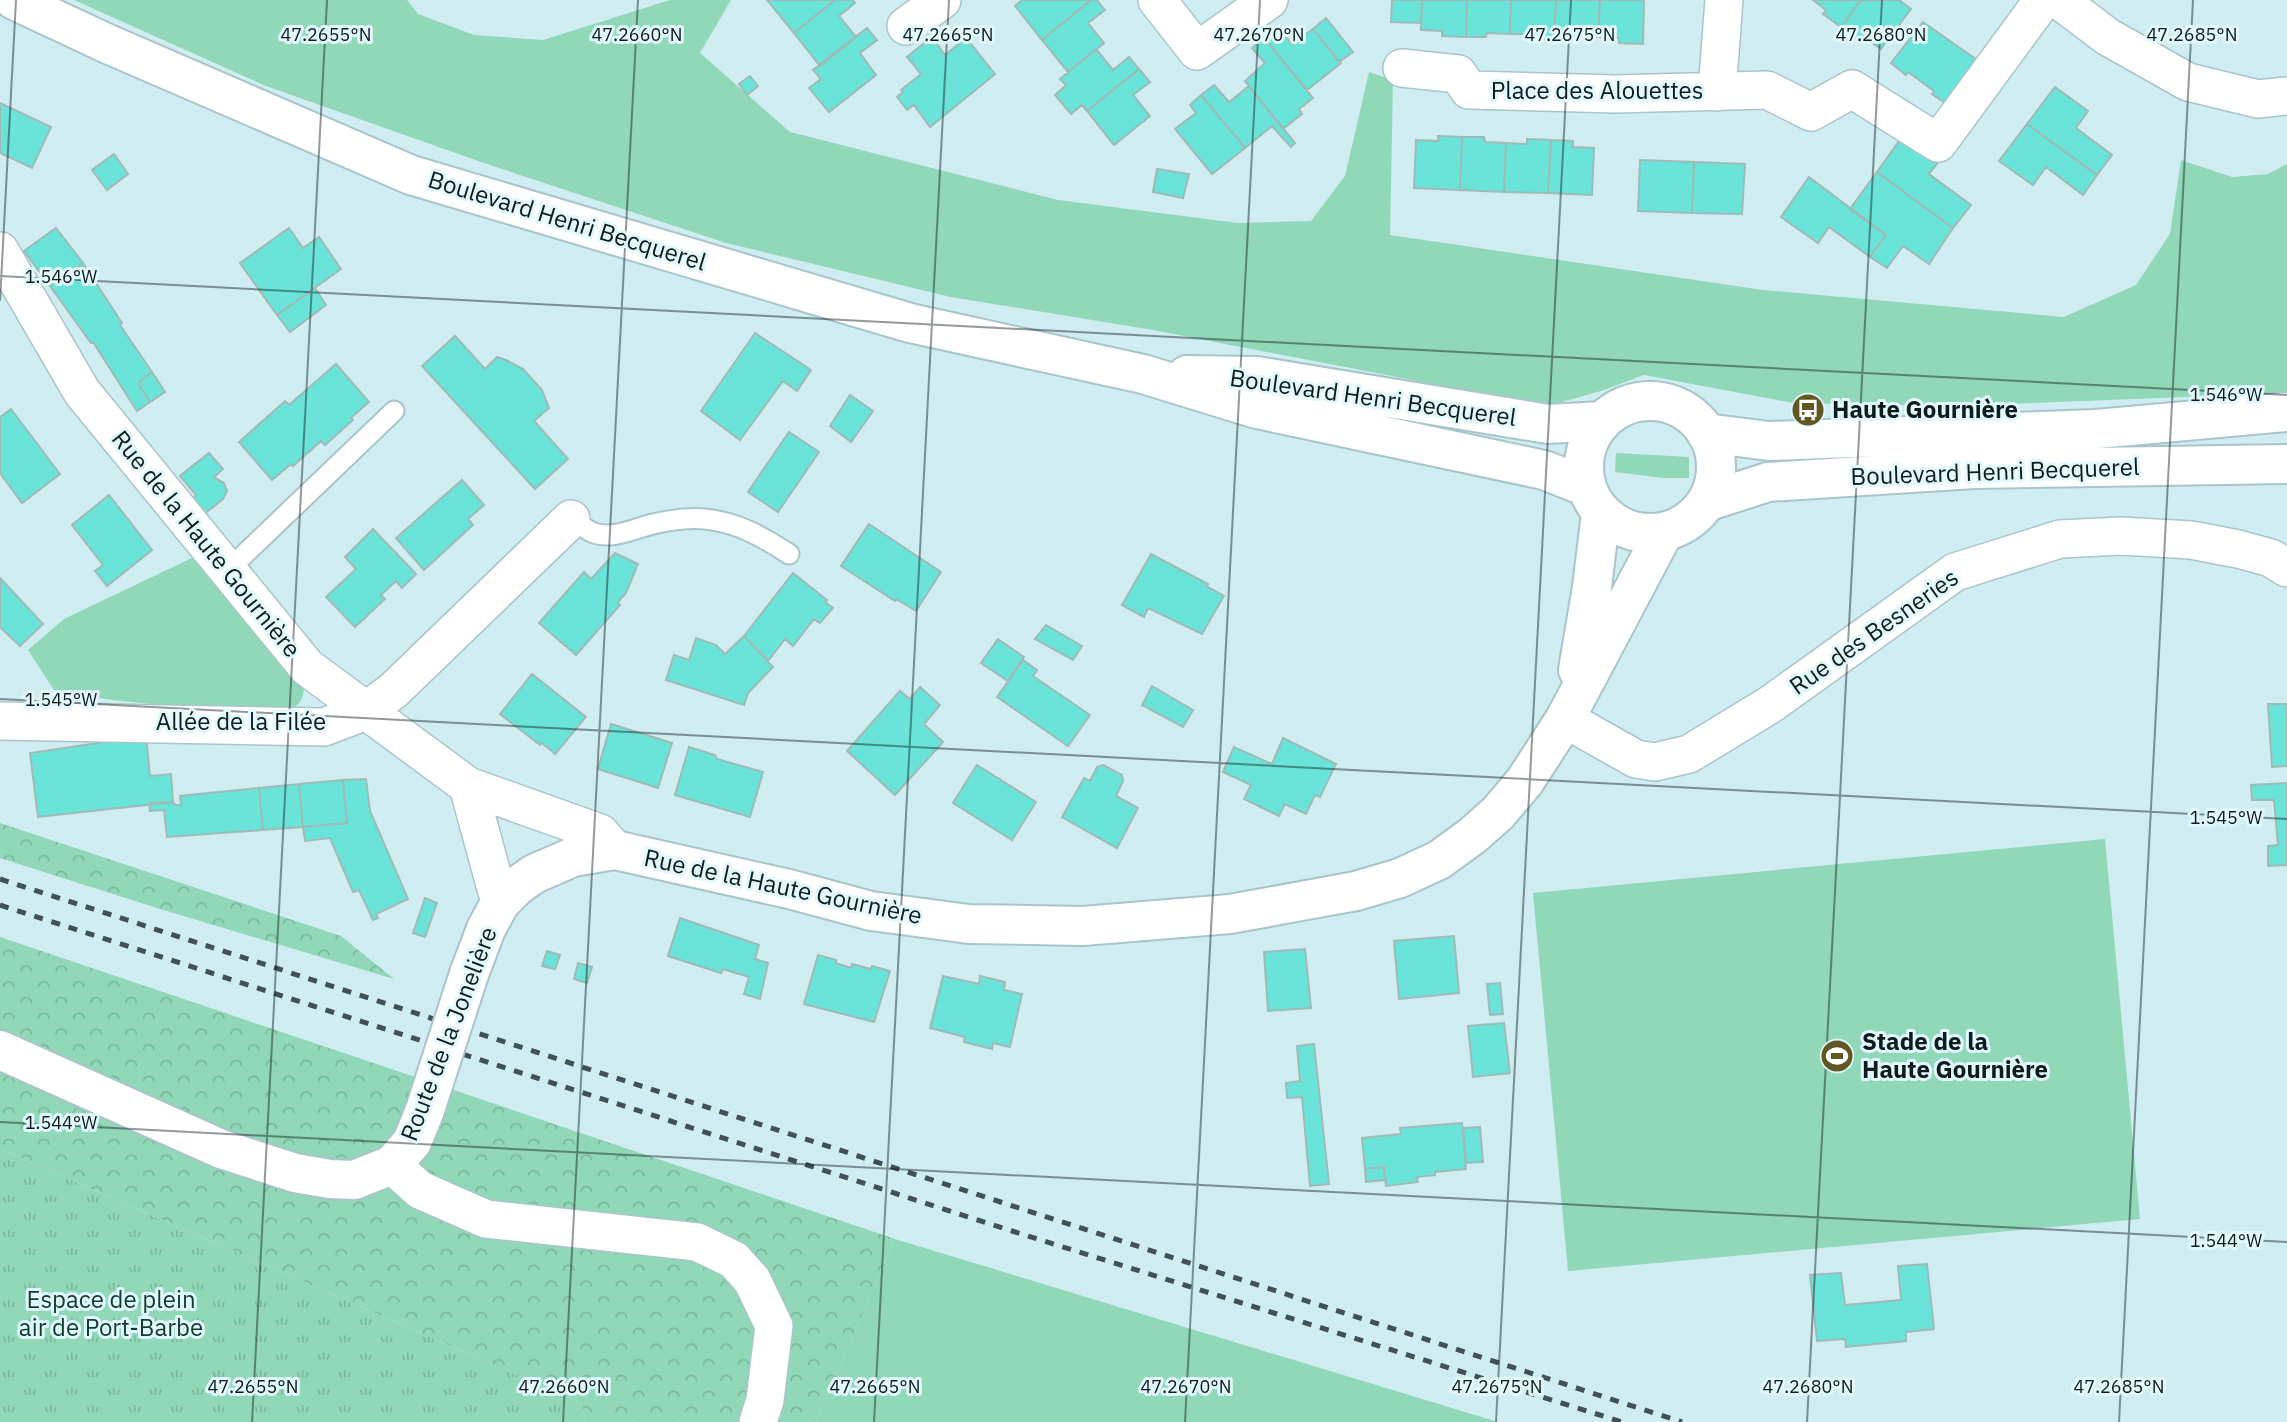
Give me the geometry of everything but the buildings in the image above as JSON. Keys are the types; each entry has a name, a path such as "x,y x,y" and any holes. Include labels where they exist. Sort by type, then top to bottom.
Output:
{"main road":[{"name":"Boulevard Henri Becquerel","path":"14,0 108,44 411,175 910,323 1143,374 1257,409 1544,470 1594,500"},
{"name":"Boulevard Henri Becquerel","path":"1143,374 1257,376 1548,424 1602,421"},
{"path":"1657,401 1676,407 1693,417 1706,433 1714,449 1716,467 1713,485 1706,502 1695,516 1681,526 1664,532 1641,533 1620,526 1594,500 1584,469 1586,451 1592,435 1602,421 1619,409 1637,402 1657,401"},
{"name":"Boulevard Henri Becquerel","path":"1706,433 1769,441 2096,429 2287,412"},
{"name":"Boulevard Henri Becquerel","path":"1706,502 1768,482 1974,469 2287,464"},
{"name":"Rue de la Haute Gournière","path":"1570,709 1592,587 1594,500"},
{"name":"Rue de la Haute Gournière","path":"615,850 789,889 871,911 957,923 1083,926 1230,914 1356,891 1400,878 1439,860 1472,836 1498,813 1525,781 1570,709 1664,532"},
{"name":"Route de la Jonelière","path":"0,1049 252,1161 295,1174 354,1180 392,1165 412,1142 469,974 486,929 500,904 517,886 554,864 573,857 615,850"}],"street":[{"path":"906,26 942,0"},
{"path":"1157,0 1197,51 1269,0"},
{"name":"Place des Alouettes","path":"1717,92 1724,0"},
{"name":"Place des Alouettes","path":"1402,68 1458,74 1469,90 1615,94 1767,90 1811,112 1852,89 1938,142 2043,0"},
{"path":"2059,0 2108,37 2188,82 2272,97"},
{"name":"Rue de la Haute Gournière","path":"0,251 82,392 307,667 468,786 600,833 615,850"},
{"name":"Allée de la Filée","path":"0,721 324,727 366,711 394,690 571,519"},
{"name":"Rue des Besneries","path":"1570,709 1636,759 1655,762 1689,754 1771,704 1955,572 2060,539 2121,536 2191,540 2282,556"},
{"path":"468,786 500,904"},
{"path":"392,1165 420,1190 486,1219 697,1242 734,1260 752,1280 774,1326 765,1400 758,1422"}],"lane":[{"path":"228,570 394,411"},
{"path":"571,519 595,533 622,535 672,521 705,519 738,526 761,536 789,554"}],"green space":[{"path":"74,0 407,0 418,14 474,35 543,40 670,0 731,0 700,53 790,132 1058,200 1238,223 1311,221 1345,176 1369,72 1393,80 1390,235 1763,290 2064,317 2136,285 2170,234 2181,160 2232,177 2268,174 2287,164 2287,393 1955,406 1794,403 1644,375 1601,391 1547,406 1153,330 951,297 726,243 484,163 266,86"},
{"path":"1616,453 1689,457 1689,478 1615,472"},
{"path":"194,557 304,681 303,695 297,705 288,711 171,705 112,700 54,690 28,650 64,619"},
{"path":"0,823 341,936 394,979 0,858"},
{"name":"Stade de la Haute Gournière","path":"2105,839 2140,1219 1568,1271 1533,893"},
{"path":"0,937 895,1239 816,1422 586,1422 581,1403 0,1149"},
{"name":"Espace de plein air de Port-Barbe","path":"0,1149 581,1403 586,1422 0,1422"},
{"path":"895,1239 1498,1422 816,1422"}],"railway":[{"path":"0,879 1682,1422"},
{"path":"0,905 1012,1231 1622,1422"}],"place":[{"name":"Haute Gournière","path":"1808,410"},
{"name":"Stade de la Haute Gournière","path":"1837,1056"}]}
